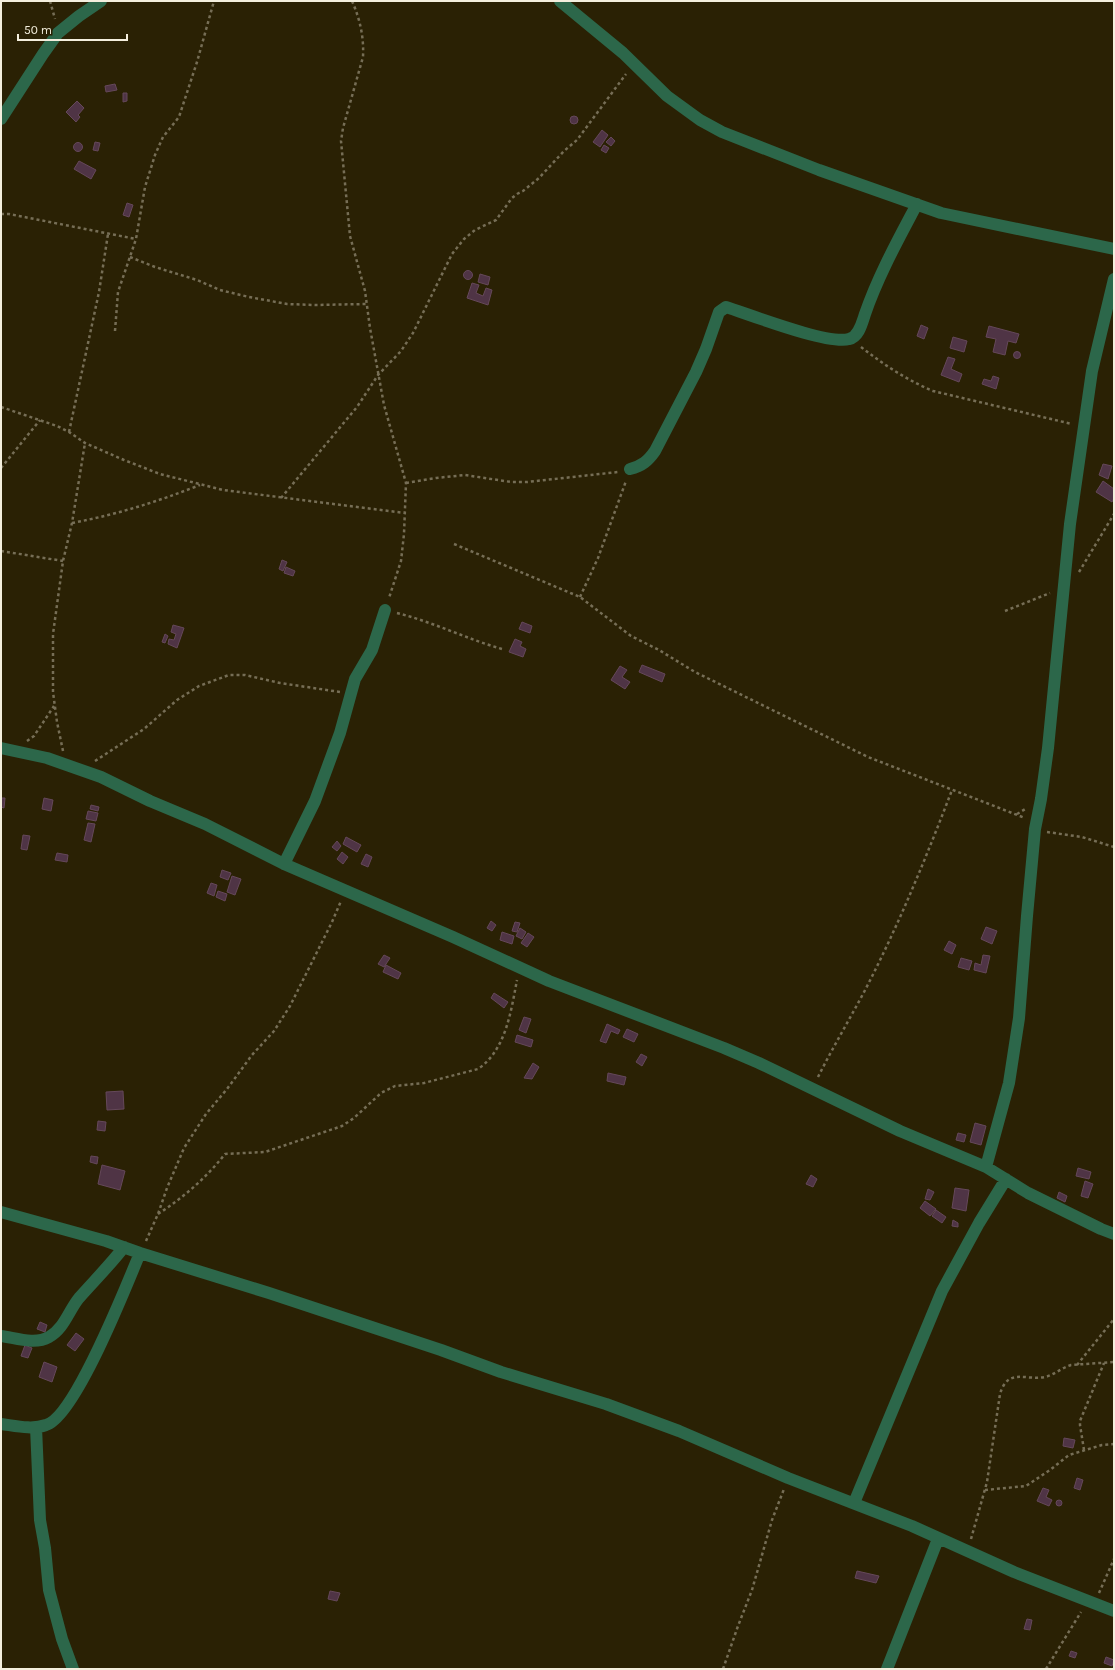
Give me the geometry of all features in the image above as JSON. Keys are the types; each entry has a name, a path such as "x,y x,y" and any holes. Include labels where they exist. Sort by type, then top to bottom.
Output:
{"street":[{"path":"1,119 58,33 101,1"},
{"path":"560,1 634,64 668,96 700,120 722,132 819,170 941,213 1114,249"},
{"path":"630,469 641,466 648,460 654,451 696,372 719,312 723,308 750,314 817,336 843,340 851,339 856,335 881,275 917,204"},
{"path":"986,1166 1010,1083 1017,1032 1036,826 1042,799 1048,748 1070,524 1092,371 1114,279"},
{"path":"284,864 315,801 340,733 355,678 372,650 385,610"},
{"path":"5,749 34,754 83,770 150,801 205,824 284,864 519,966 549,981 724,1048 759,1063 900,1131 986,1166 1028,1193 1114,1234"},
{"path":"854,1503 942,1291 979,1223 1006,1179"},
{"path":"1,1212 106,1240 140,1253 269,1293 501,1372 606,1404 679,1431 788,1478 912,1526 1014,1572 1090,1603 1114,1611"},
{"path":"1,1336 28,1340 39,1340 49,1337 60,1327 79,1299 124,1247"},
{"path":"1,1424 26,1428 47,1425 58,1418 77,1390 94,1359 140,1253"},
{"path":"36,1426 40,1520 45,1548 49,1590 62,1639 73,1669"},
{"path":"887,1669 938,1539"}],"path":[{"path":"115,331 118,292 136,239 145,187 163,137 179,117 199,55 214,1"},
{"path":"352,1 361,28 363,58 343,128 341,141 350,236 365,291 384,405 406,484 401,561 385,610 417,618 475,641 502,649"},
{"path":"281,498 357,407 378,375 401,351 413,333 452,254 464,239 475,230 496,220 512,198 539,178 564,151 577,140 634,64"},
{"path":"1,214 9,214 136,239"},
{"path":"69,432 99,292 108,234"},
{"path":"130,257 155,267 197,280 220,290 249,297 287,304 366,304"},
{"path":"851,339 882,363 915,383 933,391 1084,427"},
{"path":"1,407 40,420 69,432 85,443 160,474 224,490 405,513"},
{"path":"1,468 40,420"},
{"path":"66,764 54,705 53,634 63,561 72,523 85,443"},
{"path":"406,484 436,478 465,475 511,482 527,482 598,475 630,469"},
{"path":"580,598 598,558 630,469"},
{"path":"72,523 110,516 148,505 201,484"},
{"path":"1005,611 1064,588 1084,565 1114,514"},
{"path":"454,544 580,598 631,636 659,650 695,672 868,756 1036,826 1082,837 1114,847"},
{"path":"1,551 63,561"},
{"path":"83,770 144,729 177,700 199,686 228,675 245,676 280,683 350,693"},
{"path":"5,749 34,736 54,705"},
{"path":"811,1089 863,993 934,839 952,790"},
{"path":"140,1253 158,1214 184,1148 206,1114 252,1055 274,1031 286,1012 332,922 346,890"},
{"path":"158,1214 179,1200 200,1182 225,1154 265,1152 342,1126 354,1118 381,1093 395,1086 424,1083 478,1070 486,1064 496,1050 507,1026 519,966"},
{"path":"1077,1365 1114,1319"},
{"path":"967,1552 985,1490 993,1451 1002,1386 1015,1376 1044,1377 1064,1367 1114,1362"},
{"path":"1084,1450 1080,1421 1095,1388 1104,1363"},
{"path":"985,1490 1026,1486 1069,1455 1102,1445 1114,1444"},
{"path":"723,1669 752,1590 772,1520 788,1478"},
{"path":"1046,1669 1090,1603 1114,1559"}],"building":[{"path":"115,84 117,90 106,92 105,86"},
{"path":"123,93 127,93 127,101 123,102"},
{"path":"77,101 84,108 78,115 80,117 76,122 66,112"},
{"path":"574,116 577,117 577,123 574,124 571,123 570,120 571,117"},
{"path":"602,130 608,135 600,147 593,142"},
{"path":"611,137 615,141 611,146 606,142"},
{"path":"95,142 100,143 98,151 93,150"},
{"path":"76,143 80,143 82,147 80,151 76,151 74,149 74,145"},
{"path":"604,145 609,148 606,153 601,150"},
{"path":"79,161 96,170 91,179 74,169"},
{"path":"127,203 133,205 129,217 123,215"},
{"path":"468,270 473,275 468,280 463,275"},
{"path":"480,274 490,277 488,285 478,282"},
{"path":"472,283 479,285 476,293 483,296 486,288 492,290 488,305 467,298"},
{"path":"921,325 928,328 924,339 917,336"},
{"path":"989,326 1019,334 1016,343 1008,341 1005,355 993,352 996,339 986,337"},
{"path":"953,337 967,341 964,352 950,348"},
{"path":"1017,351 1020,352 1020,358 1017,359 1014,358 1013,355 1014,352"},
{"path":"948,357 955,359 951,369 962,374 959,382 941,375"},
{"path":"993,376 999,378 996,389 982,384 984,379 991,381"},
{"path":"1103,464 1112,466 1108,479 1099,475"},
{"path":"1103,481 1114,489 1114,498 1112,502 1096,492"},
{"path":"282,560 287,562 283,571 279,569"},
{"path":"286,567 295,571 293,576 284,573"},
{"path":"522,622 532,626 530,633 519,629"},
{"path":"173,625 184,628 177,648 168,644 169,639 174,640 176,634 171,632"},
{"path":"165,634 168,636 165,643 162,642"},
{"path":"515,639 522,642 520,646 526,649 523,657 509,652"},
{"path":"642,665 665,674 662,682 639,672"},
{"path":"620,666 627,670 622,677 630,682 625,689 611,680"},
{"path":"1,798 5,798 4,808 1,807"},
{"path":"44,798 53,800 51,811 42,809"},
{"path":"91,805 99,807 98,811 90,809"},
{"path":"88,811 98,813 96,821 86,819"},
{"path":"88,823 95,824 91,842 84,840"},
{"path":"23,835 30,836 27,850 21,849"},
{"path":"346,837 361,845 357,852 343,844"},
{"path":"337,841 341,846 337,851 332,847"},
{"path":"342,852 348,857 343,864 337,859"},
{"path":"57,853 68,855 67,862 55,860"},
{"path":"366,854 372,857 368,867 361,864"},
{"path":"222,870 231,873 228,880 220,877"},
{"path":"232,876 241,879 235,895 227,892"},
{"path":"211,883 217,885 214,896 207,893"},
{"path":"218,891 227,894 225,901 216,897"},
{"path":"491,921 496,925 492,931 487,928"},
{"path":"515,922 520,923 517,932 512,931"},
{"path":"986,927 997,931 992,944 981,939"},
{"path":"520,928 526,932 522,939 516,936"},
{"path":"502,932 514,936 512,944 500,940"},
{"path":"528,933 534,937 527,947 521,943"},
{"path":"949,941 956,945 952,954 944,950"},
{"path":"384,955 390,958 384,967 378,964"},
{"path":"983,955 990,956 986,973 974,970 975,963 981,965"},
{"path":"961,958 972,961 969,970 958,967"},
{"path":"386,965 401,973 398,979 383,972"},
{"path":"494,993 508,1002 504,1008 491,998"},
{"path":"524,1017 531,1019 526,1033 519,1030"},
{"path":"607,1024 620,1030 618,1034 611,1031 606,1043 600,1041"},
{"path":"627,1029 638,1034 634,1042 623,1037"},
{"path":"517,1035 533,1040 531,1047 515,1042"},
{"path":"641,1054 647,1057 642,1066 636,1062"},
{"path":"533,1063 539,1067 532,1079 524,1078"},
{"path":"608,1073 626,1077 624,1085 607,1081"},
{"path":"123,1091 124,1109 107,1110 106,1092"},
{"path":"98,1121 106,1122 105,1131 97,1130"},
{"path":"975,1123 986,1126 981,1145 970,1142"},
{"path":"958,1133 966,1135 964,1142 956,1140"},
{"path":"91,1156 98,1157 97,1164 90,1162"},
{"path":"102,1165 125,1171 120,1190 98,1184"},
{"path":"1078,1168 1091,1172 1089,1179 1076,1176"},
{"path":"811,1175 817,1179 813,1187 806,1184"},
{"path":"1085,1181 1093,1184 1088,1198 1081,1196"},
{"path":"955,1188 969,1190 966,1211 952,1208"},
{"path":"928,1189 934,1192 930,1200 925,1199"},
{"path":"1059,1192 1067,1196 1065,1202 1057,1198"},
{"path":"925,1201 936,1209 930,1216 920,1208"},
{"path":"936,1210 946,1217 942,1223 932,1216"},
{"path":"953,1220 958,1223 958,1227 952,1226"},
{"path":"40,1322 47,1325 45,1332 37,1329"},
{"path":"76,1333 84,1339 75,1351 67,1345"},
{"path":"25,1345 32,1348 28,1358 21,1356"},
{"path":"44,1362 57,1367 52,1382 39,1377"},
{"path":"1064,1438 1075,1440 1073,1448 1063,1446"},
{"path":"1077,1478 1083,1480 1080,1490 1074,1488"},
{"path":"1043,1488 1049,1490 1046,1497 1052,1500 1049,1506 1037,1501"},
{"path":"1059,1500 1062,1503 1059,1506 1056,1503"},
{"path":"857,1571 879,1576 876,1583 855,1578"},
{"path":"330,1591 340,1593 337,1601 328,1599"},
{"path":"1027,1619 1032,1620 1030,1630 1024,1629"},
{"path":"1071,1651 1077,1653 1075,1658 1069,1656"},
{"path":"1106,1657 1114,1660 1112,1666 1104,1663"}]}
